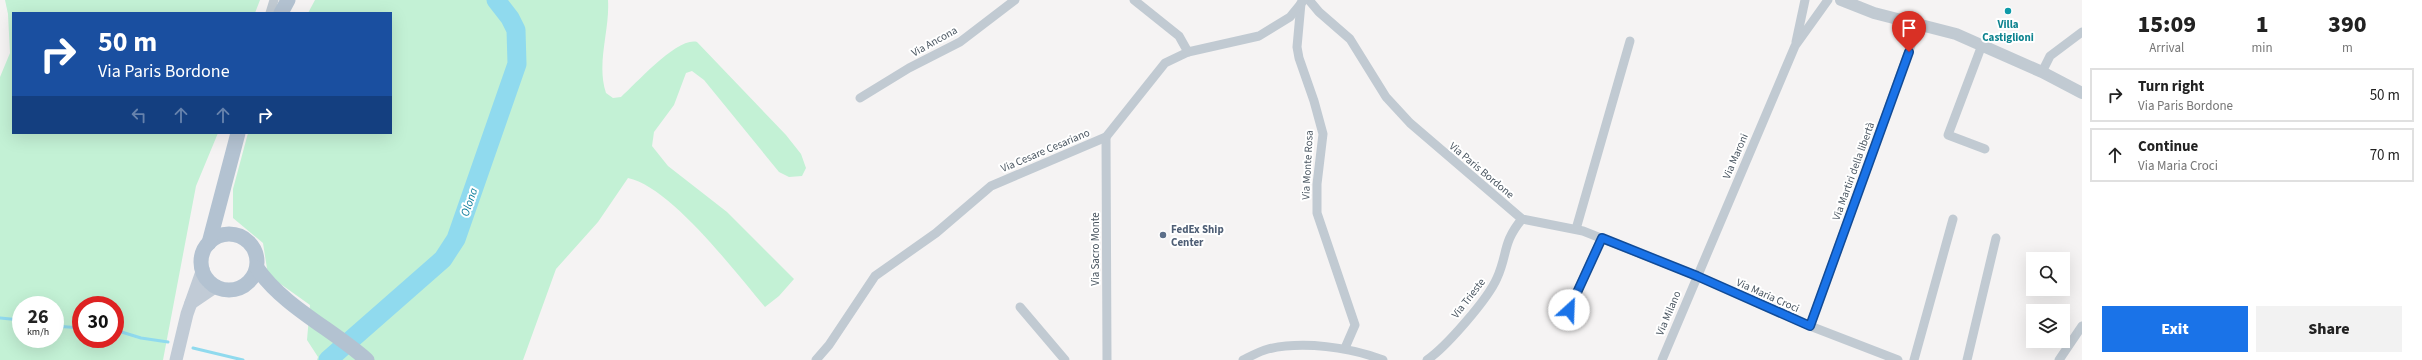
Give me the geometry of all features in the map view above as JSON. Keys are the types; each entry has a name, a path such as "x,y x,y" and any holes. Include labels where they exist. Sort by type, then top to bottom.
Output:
{"main road":[{"path":"282,12 288,0"},
{"path":"176,360 191,304 203,269 203,253 209,243 217,206 238,134"},
{"path":"217,206 220,217 231,234"},
{"path":"209,243 219,236 231,234 243,238 252,245 257,256 257,268 253,277 246,285"},
{"path":"257,268 278,294 320,323 367,360"},
{"path":"203,269 208,279 216,286 228,290 246,285 278,294"},
{"path":"191,304 216,286"}],"street":[{"path":"270,12 274,0"},
{"name":"Via Ancona","path":"860,98 909,68 960,42 1015,0"},
{"name":"Via Maroni","path":"1697,276 1795,46 1805,0"},
{"name":"Via Maroni","path":"1795,46 1828,0"},
{"path":"1841,0 1874,13 1919,23 1956,34 2042,72 2082,93"},
{"path":"1137,1 1179,36 1188,52"},
{"name":"Via Cesare Cesariano","path":"816,360 829,345 875,276 936,233 991,186 1106,138 1165,63 1188,52 1259,36 1290,17 1305,1"},
{"name":"Via Paris Bordone","path":"1305,1 1350,39 1386,97 1431,142 1522,219 1576,229 1697,276"},
{"name":"Via Monte Rosa","path":"1305,1 1297,48 1298,58 1320,118 1322,134 1317,184 1317,213 1355,325 1344,348"},
{"name":"Via Martiri della libertà","path":"1810,326 1919,23"},
{"path":"2042,72 2050,56 2082,32"},
{"path":"1576,229 1630,41"},
{"path":"1982,45 1948,135 1985,149"},
{"name":"Via Sacro Monte","path":"1106,138 1107,360"},
{"name":"Via Trieste","path":"1427,360 1463,324 1491,289 1501,269 1504,249 1511,233 1522,219"},
{"path":"1914,360 1953,219"},
{"path":"1562,324 1602,238"},
{"path":"1967,360 1996,238"},
{"name":"Via Maria Croci","path":"1697,276 1810,326 1898,360"},
{"name":"Via Milano","path":"1662,360 1697,276"},
{"path":"1020,307 1065,360"},
{"path":"2059,360 2082,326"},
{"path":"1243,360 1266,349 1283,346 1344,348 1383,360"}],"green space":[{"path":"5,0 260,0 255,12 12,12 12,134 218,134 196,186 163,360 0,360 0,77 10,53 8,14"},
{"path":"315,0 608,0 602,70 606,93 613,98 621,97 668,54 689,42 697,42 786,135 801,154 806,168 802,176 789,177 779,172 704,80 692,71 686,73 674,105 654,132 652,146 668,166 727,212 794,279 779,296 765,307 702,233 683,214 663,197 645,185 628,178 598,222 556,269 523,360 317,360 318,357 307,340 310,305 268,275 263,243 233,218 233,189 248,134 392,134 392,12 309,12"}],"waterway":[{"name":"Olona","path":"328,360 443,259 456,239 517,64 516,30 510,18 496,0"},
{"path":"0,318 12,319"},
{"path":"64,327 72,327"},
{"path":"124,333 141,338 168,342"},
{"path":"193,348 243,360"}],"place":[{"name":"Villa Castiglioni","path":"2008,11"},
{"name":"FedEx Ship Center","path":"1163,235"}],"route":[{"path":"1569,310 1602,238 1697,276 1810,326 1909,52"}]}
